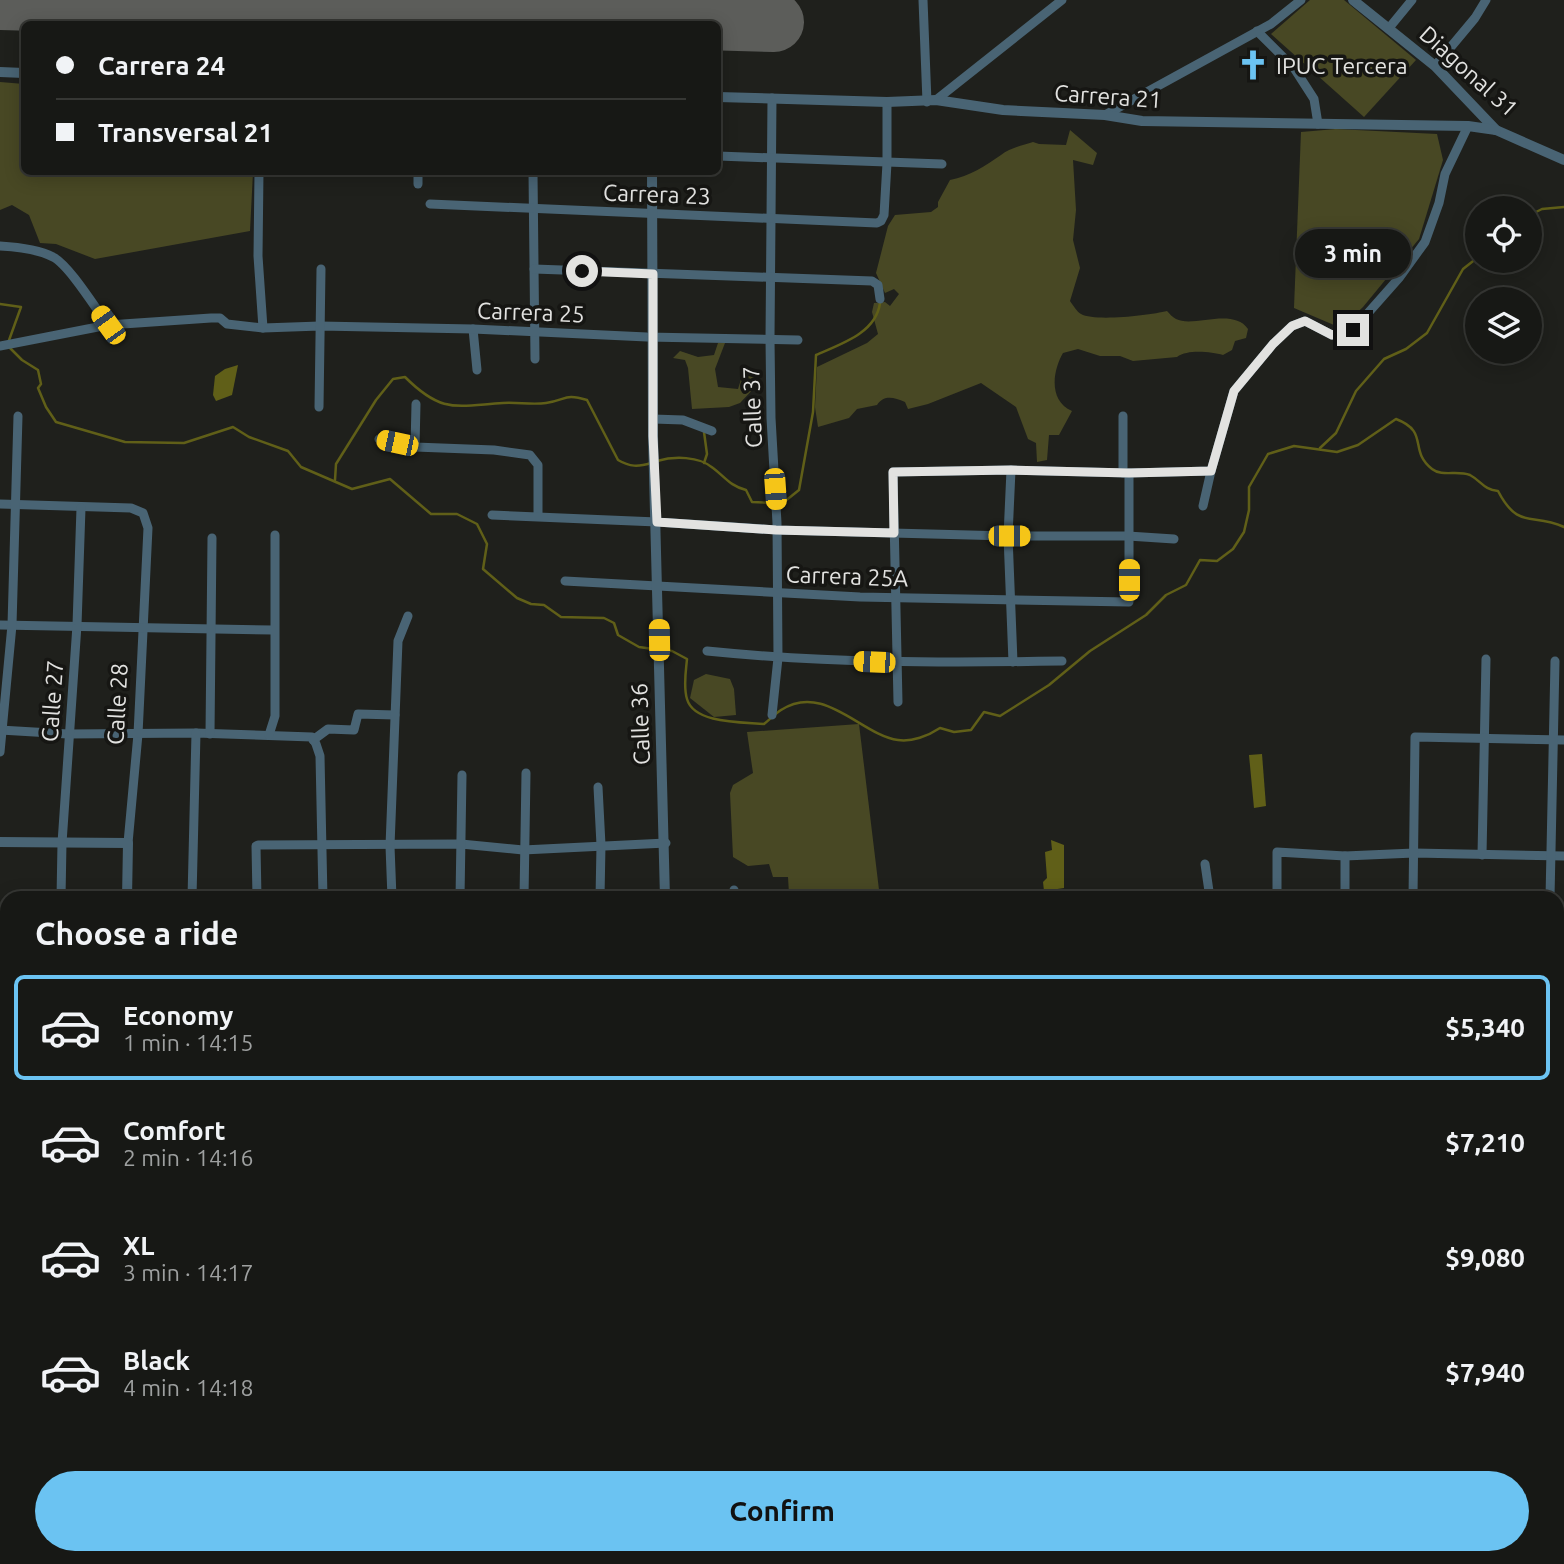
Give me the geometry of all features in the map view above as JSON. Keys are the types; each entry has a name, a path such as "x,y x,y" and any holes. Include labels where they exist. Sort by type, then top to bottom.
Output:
{"street":[{"path":"923,0 931,101"},
{"path":"931,101 1062,0"},
{"path":"1105,115 1271,24 1301,0"},
{"name":"Diagonal 31","path":"1353,0 1435,66 1496,130 1564,160"},
{"path":"1389,28 1412,0"},
{"path":"1435,66 1475,18 1486,0"},
{"path":"1257,31 1294,68 1314,99 1318,124"},
{"path":"0,72 21,73"},
{"name":"Carrera 21","path":"721,97 931,101 1003,110 1105,115 1142,121 1468,126 1496,130"},
{"name":"Calle 37","path":"772,97 770,339 777,527 778,658 772,715"},
{"path":"887,102 887,163"},
{"path":"1203,506 1234,391 1273,344 1298,322 1305,321 1332,335 1353,330 1399,278 1425,242 1439,203 1445,174 1468,126"},
{"path":"721,156 942,164"},
{"name":"Carrera 23","path":"430,204 877,223 884,218 887,163"},
{"path":"259,175 258,256 263,328"},
{"path":"418,175 418,184"},
{"path":"533,175 535,359"},
{"name":"Calle 36","path":"652,175 653,436 666,843 665,891"},
{"path":"0,246 33,250 55,257 108,325"},
{"path":"319,407 321,269"},
{"path":"534,269 872,281 878,285 880,299"},
{"name":"Carrera 25","path":"0,346 108,325 211,318 219,318 227,324 263,328 320,326 534,330 654,337 798,340"},
{"path":"473,329 477,370"},
{"path":"415,447 416,404"},
{"path":"0,752 12,625 18,416"},
{"path":"1123,416 1128,536"},
{"path":"653,419 684,419 712,431"},
{"path":"379,439 415,447 494,450 530,455 538,465 538,516"},
{"path":"1011,470 1009,536 1013,662"},
{"path":"898,702 893,472 1211,471"},
{"path":"0,504 80,508"},
{"name":"Calle 28","path":"80,508 131,508 144,513 148,528 127,891"},
{"name":"Calle 27","path":"61,891 68,734 77,625 80,508"},
{"path":"492,515 894,533 1174,539"},
{"path":"269,734 275,716 275,535"},
{"name":"Carrera 25A","path":"565,581 659,588 895,598 1129,602 1128,536"},
{"path":"210,734 212,538"},
{"path":"392,891 390,846 398,641 408,616"},
{"path":"0,625 273,630"},
{"path":"707,651 778,658 898,662 1062,661"},
{"path":"1482,855 1486,659"},
{"path":"1550,891 1559,739 1555,661"},
{"path":"315,742 328,729 354,730 358,713 395,715"},
{"path":"1,731 68,734 269,734 312,737 320,756 323,891"},
{"path":"192,891 196,733"},
{"path":"1413,891 1415,737 1559,739"},
{"path":"524,891 526,773"},
{"path":"460,891 462,775"},
{"path":"598,787 600,891"},
{"path":"0,842 128,843"},
{"path":"257,891 256,846 461,844 523,850 666,843"},
{"path":"1277,891 1277,852 1345,856 1414,853 1564,856"},
{"path":"1345,856 1345,891"},
{"path":"1205,864 1209,891"}],"shaded area":[{"path":"1310,0 1344,0 1416,60 1364,117 1271,34"},
{"path":"0,82 21,84 21,175 253,175 250,231 95,259 56,244 40,243 29,215 12,205 0,210"},
{"path":"1336,129 1437,134 1443,160 1419,239 1363,307 1341,328 1294,308 1301,132"},
{"path":"1070,130 1097,153 1093,165 1073,160 1076,210 1073,240 1080,268 1070,301 1077,310 1088,316 1110,318 1167,311 1183,321 1233,319 1248,329 1246,338 1235,341 1232,350 1223,355 1193,352 1177,357 1133,361 1120,356 1100,356 1078,349 1063,353 1055,377 1056,393 1059,400 1072,411 1059,435 1049,435 1047,460 1037,462 1036,443 1028,439 1016,407 981,383 908,409 905,402 886,398 877,405 857,409 849,418 818,427 815,407 817,367 867,343 878,334 872,312 874,303 885,302 890,306 899,294 894,289 885,293 876,273 888,226 895,215 931,212 938,207 950,180 971,173 1008,150 1025,144 1033,142 1066,145"},
{"path":"718,343 725,343 715,369 718,387 738,389 743,373 751,371 757,385 740,403 729,407 692,409 688,368 685,360 673,358 680,351 698,357 714,355"},
{"path":"238,365 232,395 216,401 213,395 215,376"},
{"path":"706,674 730,679 734,689 736,715 714,717 690,698 694,680"},
{"path":"859,724 879,891 789,891 788,877 773,877 769,864 748,866 733,857 730,793 733,785 753,773 747,732"},
{"path":"1262,754 1266,806 1254,808 1249,755"},
{"path":"1051,840 1064,845 1064,888 1044,891 1043,882 1047,878 1045,852 1052,850"}],"waterway":[{"path":"1542,209 1564,207"},
{"path":"1320,448 1336,433 1356,391 1384,359 1406,349 1427,333 1465,267"},
{"path":"779,503 799,490 813,412 816,355 865,330 872,322 880,303"},
{"path":"0,304 21,307 8,343"},
{"path":"10,348 38,370 41,384 38,388 56,422 125,442 184,443 233,427 249,437 288,451 301,467 352,489 390,479 431,514 457,514 477,524 487,544 483,569 517,598 531,604 544,605 561,617 604,618 614,623 618,635 639,647 653,649"},
{"path":"335,480 336,464 376,400 393,379 405,377 429,397 450,405 541,404 569,397 587,400 618,460 634,466 651,463"},
{"path":"664,650 687,659 685,684 691,707 699,713 720,720 764,724 781,710 797,703 812,702 827,706 884,736 898,740 920,738 940,728 954,732 971,730 984,712 1000,716 1049,685 1090,651 1146,615 1166,595 1186,585 1200,560 1217,561 1233,549 1244,532 1249,510 1249,487 1268,454 1294,446 1337,452 1358,445 1396,419 1413,430 1421,455 1432,469 1440,473 1470,475 1486,487 1498,491 1520,516 1564,527"},
{"path":"704,432 707,454 704,463"},
{"path":"657,461 671,458 701,461 732,484 746,490 752,502 773,503"}],"runway":[{"path":"1,0 774,22"}],"place":[{"name":"IPUC Tercera","path":"1253,65"}],"route":[{"path":"582,271 653,274 653,436 657,522 776,530 894,533 893,472 1211,471 1234,391 1273,344 1298,322 1305,321 1332,335 1353,330"}]}
